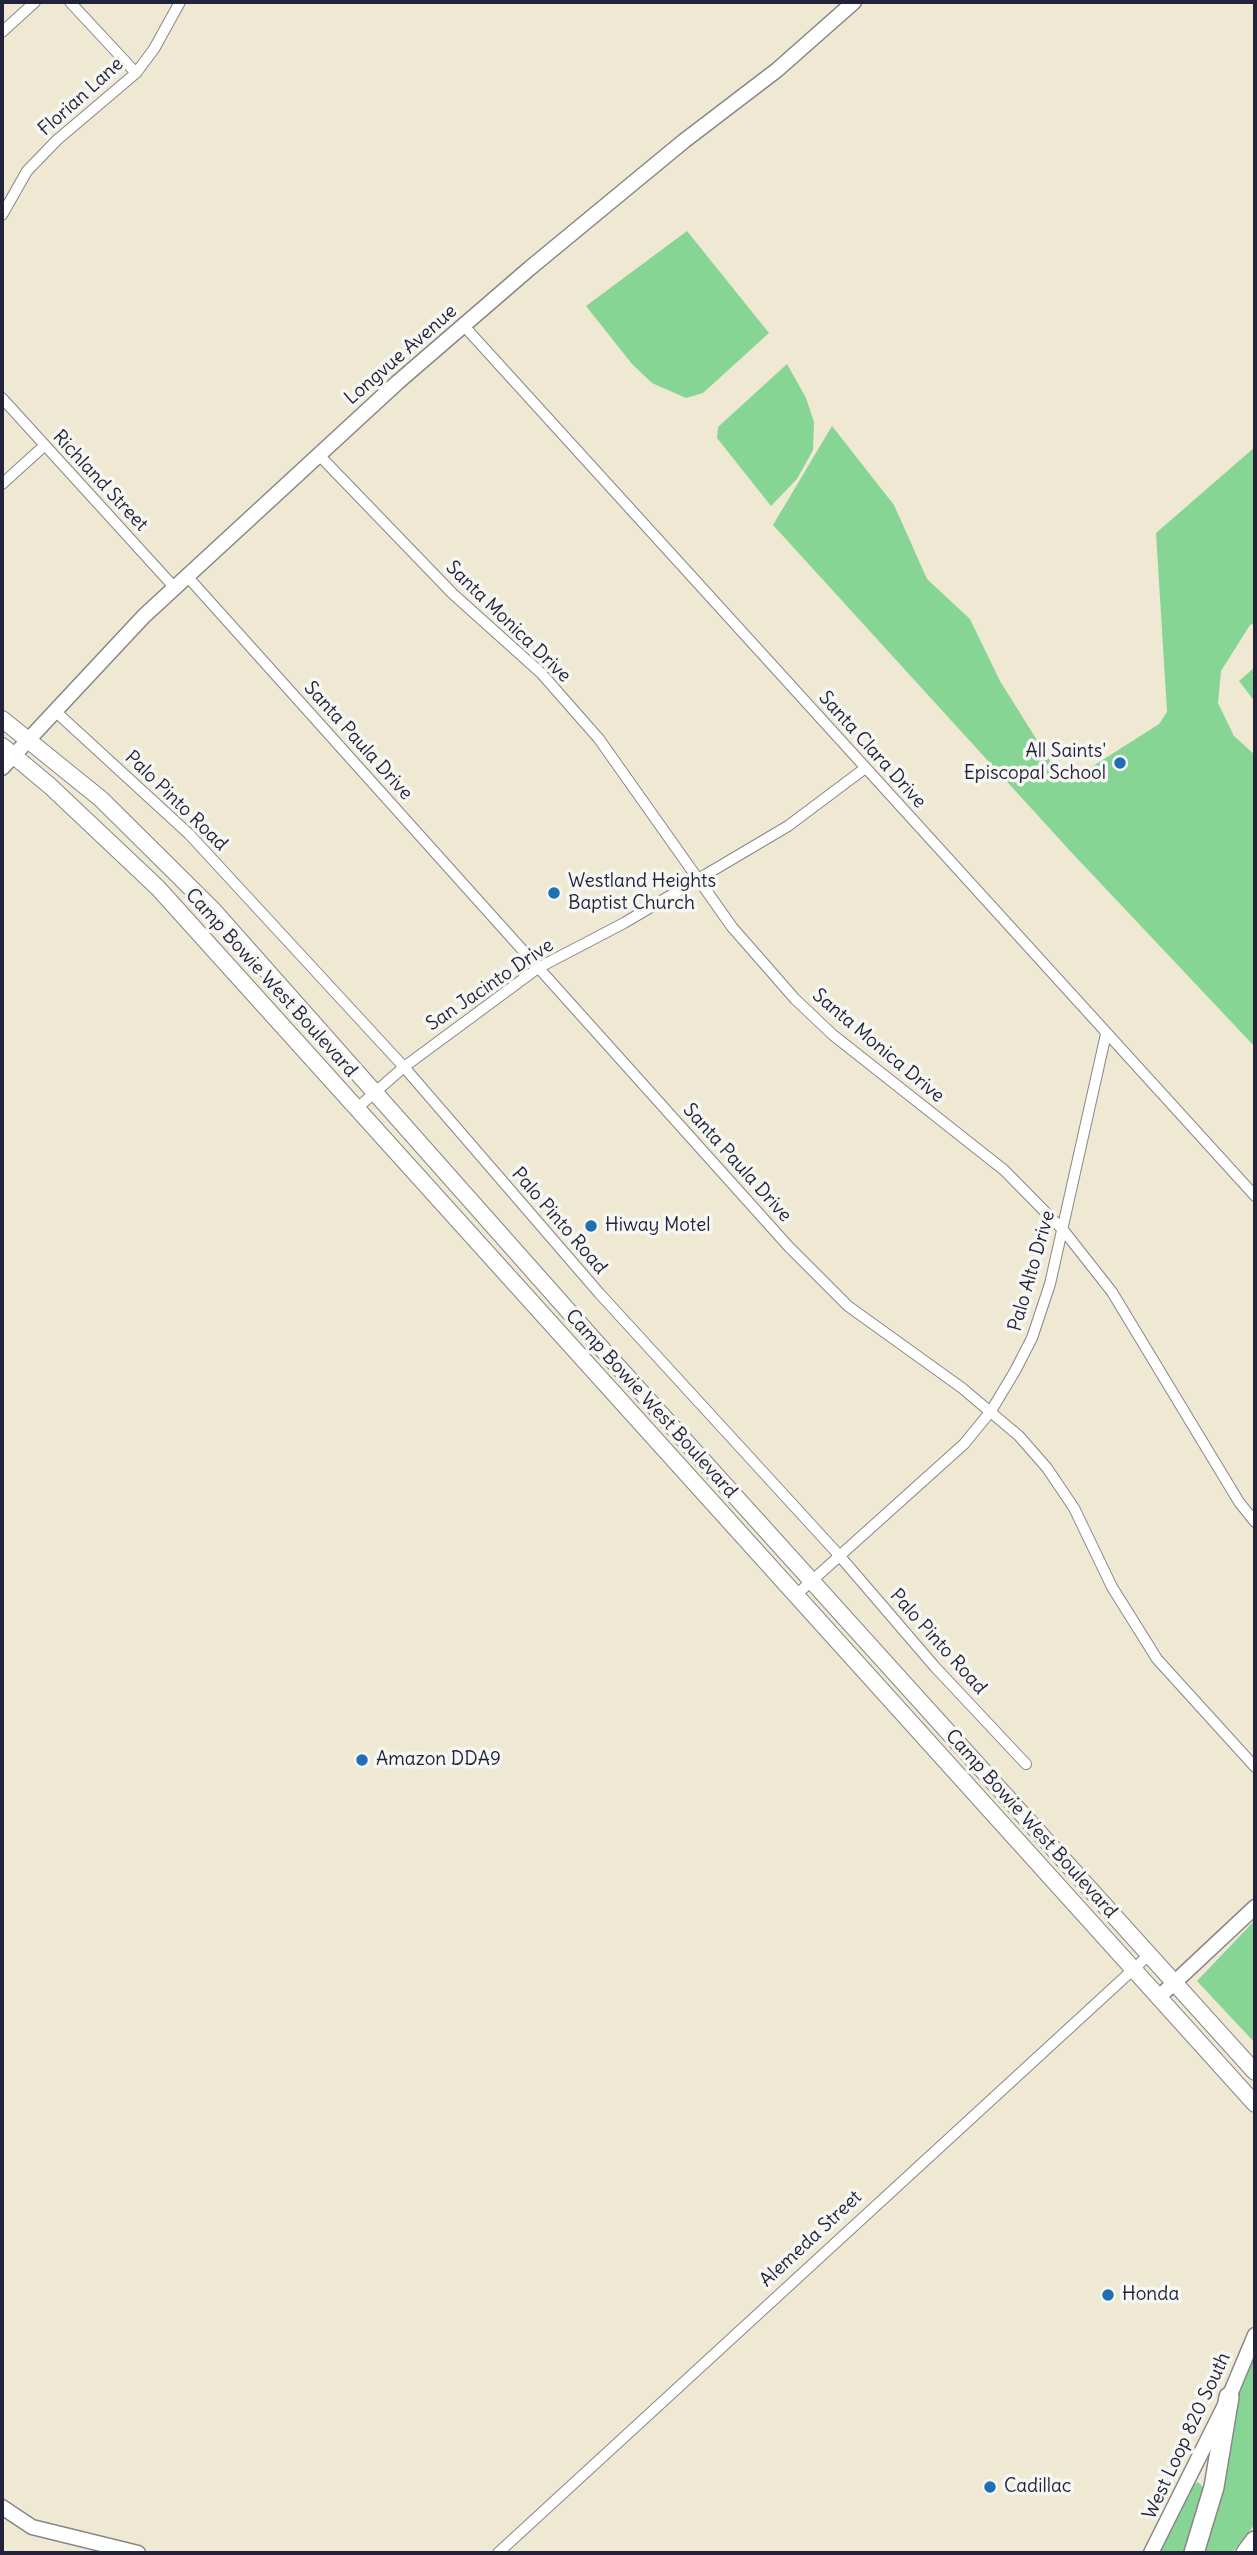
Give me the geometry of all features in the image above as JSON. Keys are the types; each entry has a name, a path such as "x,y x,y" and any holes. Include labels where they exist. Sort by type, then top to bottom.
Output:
{"highway":[{"path":"1194,2553 1214,2487 1229,2397"},
{"path":"1246,2553 1255,2541"}],"main road":[{"name":"Longvue Avenue","path":"6,757 29,741 186,575 318,454 464,326 684,141 777,70 854,2"},
{"name":"Camp Bowie West Boulevard","path":"2,719 101,799 214,911 373,1094 1255,2072"},
{"name":"Camp Bowie West Boulevard","path":"6,757 50,786 158,888 1255,2104"},
{"path":"578,1356 595,1341"},
{"path":"1159,1997 1255,1907"},
{"path":"1233,2079 1255,2112"},
{"name":"West Loop 820 South","path":"1151,2553 1229,2397 1255,2336"},
{"path":"2,2507 32,2527 138,2553"}],"street":[{"path":"2,32 35,2"},
{"path":"70,2 136,73"},
{"name":"Florian Lane","path":"2,215 27,171 57,140 136,73 180,2"},
{"name":"Santa Clara Drive","path":"464,326 1255,1196"},
{"name":"Richland Street","path":"2,398 174,587"},
{"path":"2,484 44,446"},
{"name":"Santa Monica Drive","path":"318,454 453,594 541,673 599,739 732,927 795,999 833,1035 1004,1170 1064,1231 1112,1292 1239,1502 1255,1522"},
{"name":"Santa Paula Drive","path":"186,575 813,1272 848,1306 991,1411 1019,1436 1047,1468 1074,1508 1132,1623 1157,1659 1255,1768"},
{"name":"Palo Pinto Road","path":"55,711 190,834 404,1067 599,1293 838,1555 935,1667 1026,1764"},
{"name":"San Jacinto Drive","path":"356,1109 404,1067 538,968 788,826 864,769"},
{"name":"Palo Alto Drive","path":"796,1595 964,1444 991,1411 1032,1338 1064,1231 1106,1034"},
{"name":"Alemeda Street","path":"498,2553 1150,1954"}],"green space":[{"path":"687,231 769,333 703,393 686,398 652,383 632,364 586,306"},
{"path":"787,364 806,398 814,422 813,450 797,479 771,506 717,438 718,427"},
{"path":"832,426 894,505 927,579 970,619 1000,681 1055,769 1079,775 1159,724 1167,712 1156,533 1255,447 1255,623 1250,625 1221,671 1218,703 1234,736 1255,755 1255,1047 1072,853 773,525"},
{"path":"1255,667 1255,702 1239,681"},
{"path":"1255,1920 1255,2043 1197,1981"},
{"path":"1255,2350 1255,2524 1232,2553 1197,2553 1240,2389"},
{"path":"1198,2482 1206,2490 1186,2553 1159,2553 1194,2484"}],"place":[{"name":"All Saints' Episcopal School","path":"1120,763"},
{"name":"Westland Heights Baptist Church","path":"554,893"},
{"name":"Hiway Motel","path":"591,1226"},
{"name":"Amazon DDA9","path":"362,1760"},
{"name":"Honda","path":"1108,2295"},
{"name":"Cadillac","path":"990,2487"}]}
